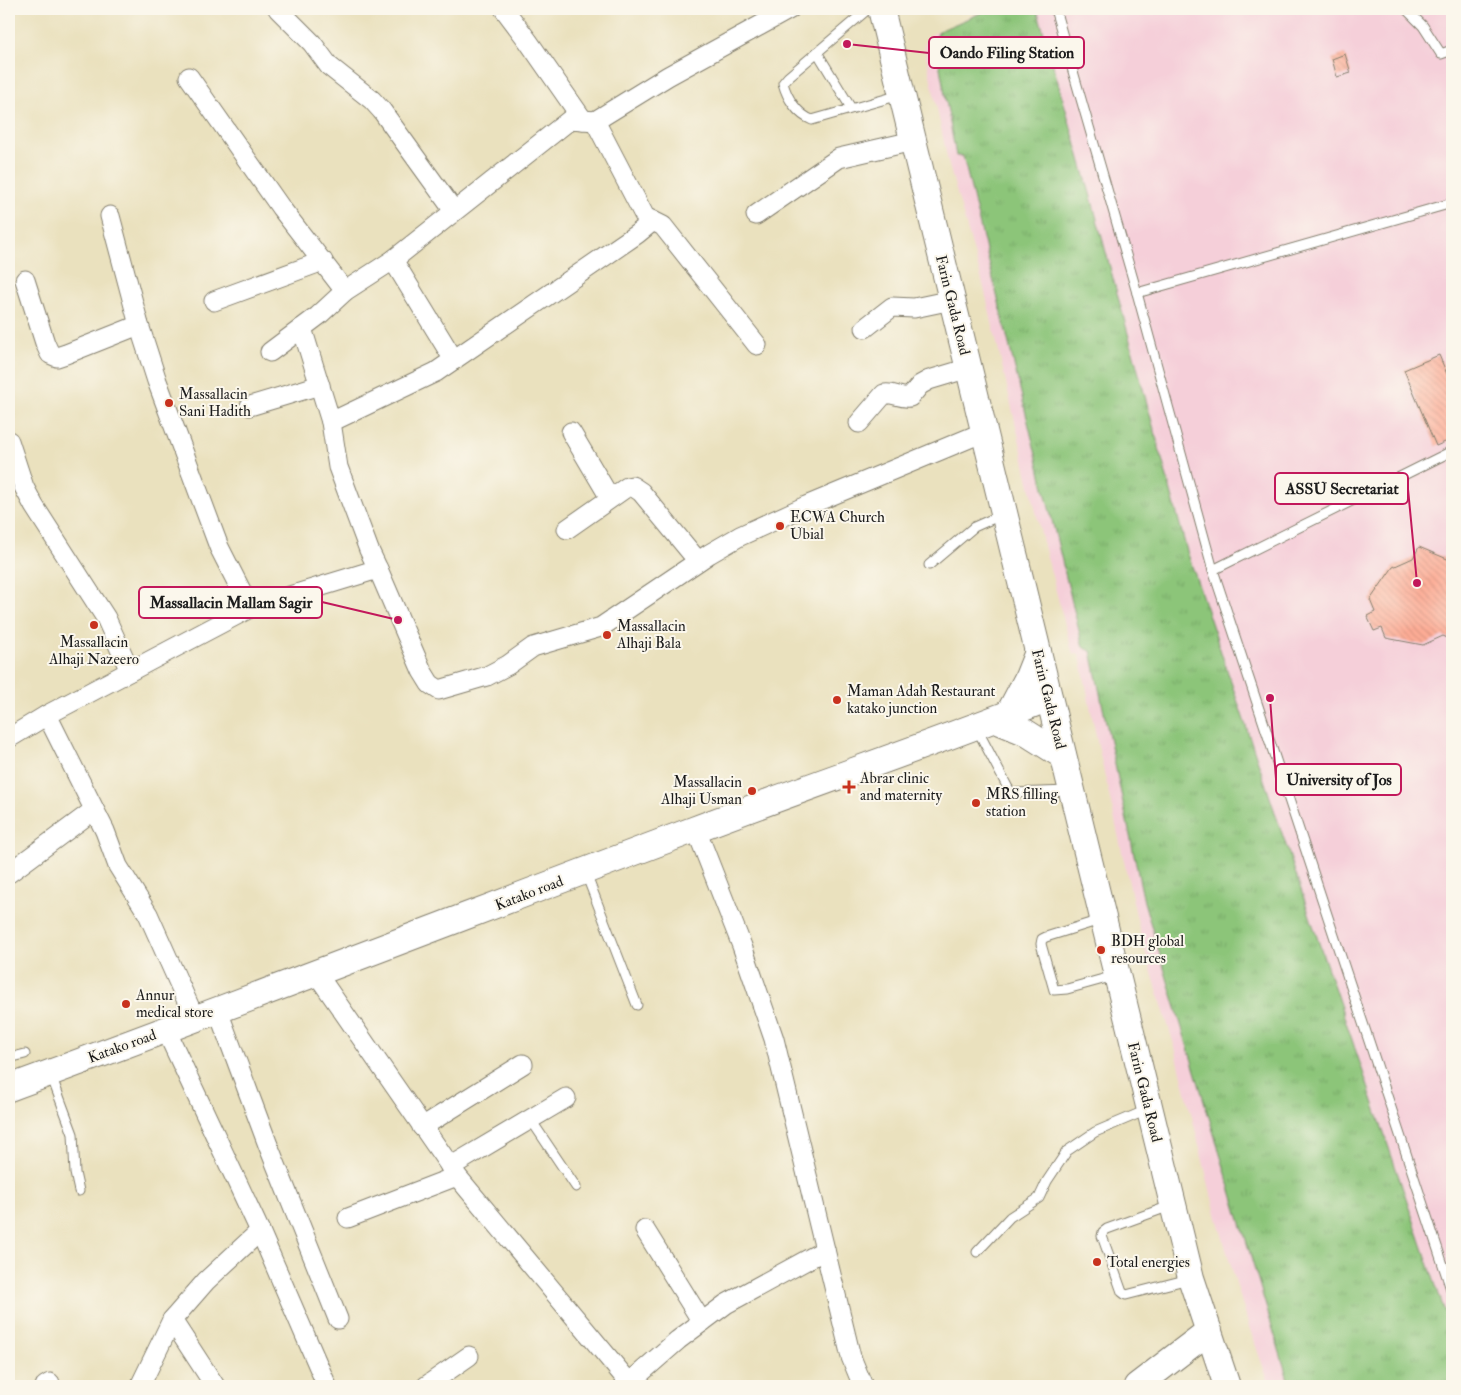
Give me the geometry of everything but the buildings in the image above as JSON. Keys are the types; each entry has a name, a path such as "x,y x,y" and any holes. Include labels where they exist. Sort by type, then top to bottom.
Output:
{"main road":[{"name":"Farin Gada Road","path":"880,10 1191,1278 1227,1386"},
{"path":"1038,652 1028,677 993,720 1025,732 1063,756"},
{"name":"Katako road","path":"9,1088 1049,698"},
{"path":"1138,1386 1209,1332"}],"street":[{"path":"278,9 312,43 329,66 372,100 382,111 454,211"},
{"path":"504,9 589,121 645,217 663,226 757,345"},
{"path":"270,352 302,328 345,291 393,260 571,120 589,121 790,9"},
{"path":"189,77 281,208 345,291"},
{"path":"756,215 838,158 913,141"},
{"path":"110,216 139,325 157,381 219,547 250,608"},
{"path":"331,422 436,372 637,234 653,221"},
{"path":"393,260 454,360"},
{"path":"214,301 323,261"},
{"path":"25,280 50,354 57,356 66,354 139,325"},
{"path":"865,328 892,307 914,308 952,300"},
{"path":"302,328 331,422 338,467 369,550 422,672 430,684 439,690 488,676 508,665 533,647 601,627 740,536 814,502 984,432"},
{"path":"859,423 884,394 889,393 903,398 910,398 920,385 929,380 969,368"},
{"path":"250,406 320,385"},
{"path":"571,432 610,498"},
{"path":"9,441 24,487 34,506 106,618 130,671"},
{"path":"567,529 610,498 627,487 632,486 641,492 698,562"},
{"path":"9,738 47,714 250,608 378,569"},
{"path":"47,714 105,831 118,866 207,1015 268,1145 338,1319"},
{"path":"9,873 94,810"},
{"path":"696,829 742,946 774,1039 851,1356 864,1386"},
{"path":"317,974 453,1172 630,1385 678,1340 726,1304 825,1250"},
{"path":"166,1030 260,1231 327,1386"},
{"path":"422,1128 523,1064"},
{"path":"348,1218 453,1172 566,1098"},
{"path":"645,1230 702,1322"},
{"path":"140,1386 172,1320 206,1281 260,1231"},
{"path":"172,1320 215,1386"},
{"path":"426,1386 469,1356"}],"lane":[{"path":"1056,9 1213,570 1452,1292"},
{"path":"1406,9 1424,26 1441,54 1452,50"},
{"path":"880,10 817,52 783,83 785,93 802,116 812,120 822,119 851,108 902,94"},
{"path":"817,52 851,108"},
{"path":"1137,293 1452,203"},
{"path":"1213,570 1448,452"},
{"path":"929,565 974,527 1004,514"},
{"path":"993,720 1008,788 1012,793 1072,791"},
{"path":"585,871 617,948 637,1004"},
{"path":"1103,919 1046,937 1042,939 1041,944 1054,990 1066,989 1117,975"},
{"path":"9,1058 25,1054"},
{"path":"50,1073 73,1134 75,1173 79,1191"},
{"path":"977,1252 1010,1217 1039,1198 1047,1181 1067,1151 1095,1132 1150,1109"},
{"path":"530,1120 576,1187"},
{"path":"1173,1204 1107,1229 1102,1232 1102,1236 1122,1292 1126,1295 1191,1278"}],"shaded area":[{"path":"985,9 1452,9 1452,1386 1270,1386 1249,1327 1217,1218 1175,1048 1141,937 1080,656 1078,654 1073,655 1043,542 984,288 948,162 924,46 926,38 929,36"}],"green space":[{"path":"990,9 1037,9 1091,197 1187,551 1449,1324 1452,1337 1452,1386 1290,1386 1144,902 1091,651 1083,647 963,156 956,156 935,40 939,31"}],"place":[{"name":"Oando Filing Station","path":"847,44"},
{"name":"Massallacin Sani Hadith","path":"169,403"},
{"name":"ECWA Church Ubial","path":"780,526"},
{"name":"ASSU Secretariat","path":"1417,583"},
{"name":"Massallacin Mallam Sagir","path":"398,620"},
{"name":"Massallacin Alhaji Nazeero","path":"94,625"},
{"name":"Massallacin Alhaji Bala","path":"607,635"},
{"name":"University of Jos","path":"1270,698"},
{"name":"Maman Adah Restaurant katako junction","path":"837,700"},
{"name":"Abrar clinic and maternity","path":"849,787"},
{"name":"Massallacin Alhaji Usman","path":"752,791"},
{"name":"MRS filling station","path":"976,803"},
{"name":"BDH global resources","path":"1101,950"},
{"name":"Annur medical store","path":"126,1004"},
{"name":"Total energies","path":"1097,1262"}]}
